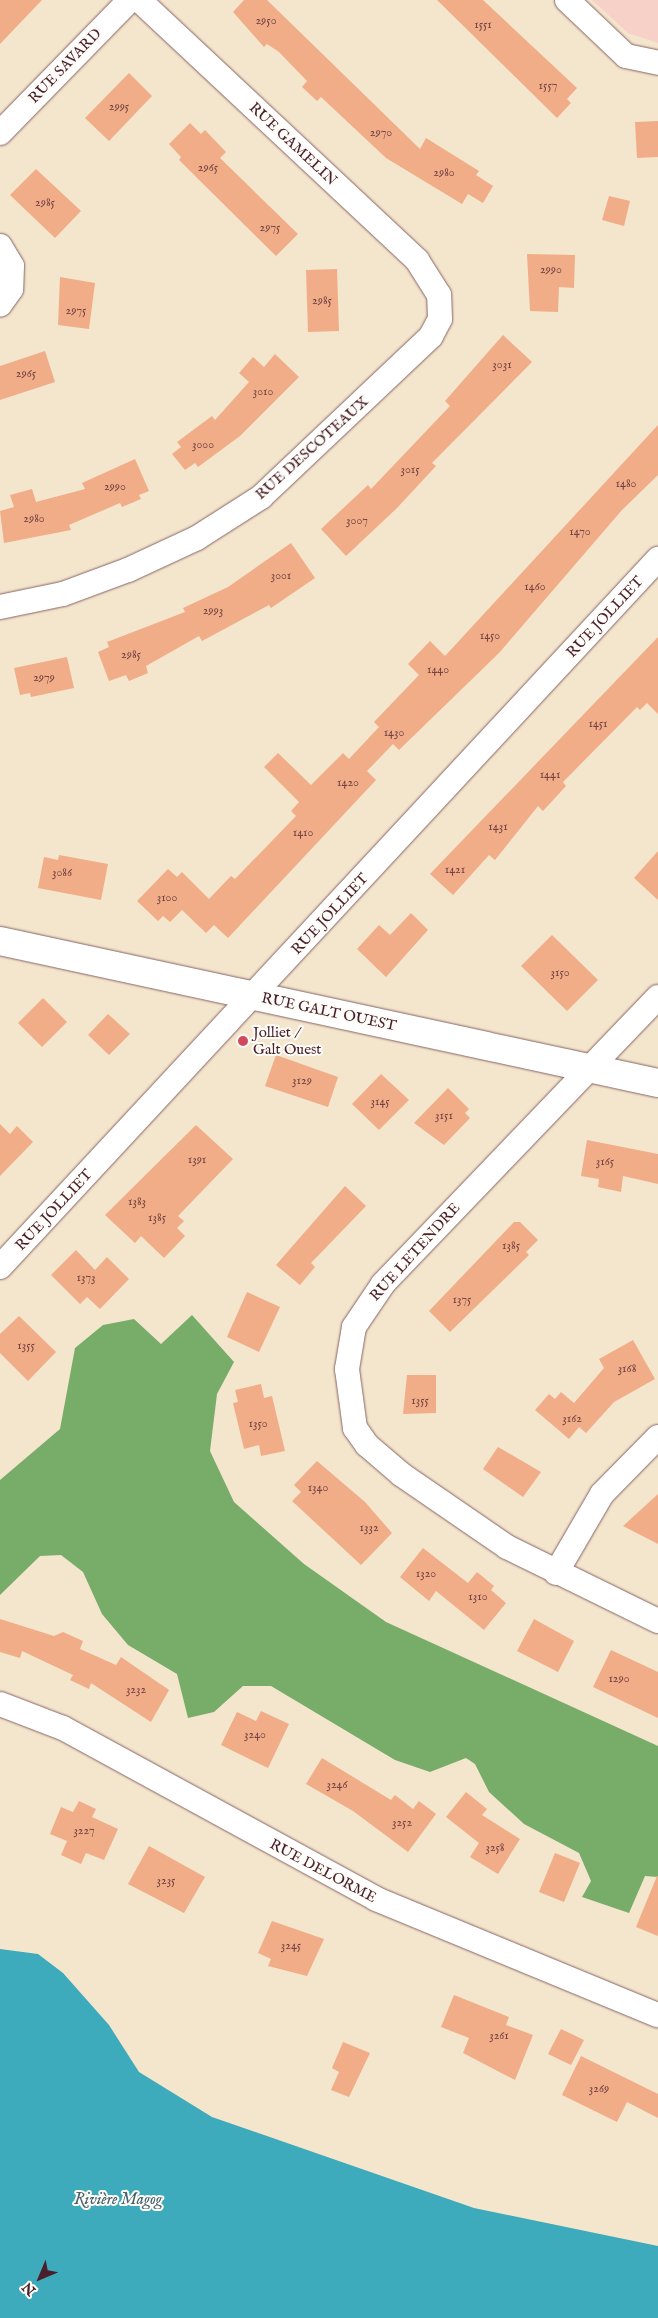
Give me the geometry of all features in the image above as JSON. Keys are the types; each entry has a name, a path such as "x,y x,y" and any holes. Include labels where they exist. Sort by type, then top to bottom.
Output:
{"street":[{"name":"RUE SAVARD","path":"0,133 130,0"},
{"name":"RUE GAMELIN","path":"139,0 417,260 439,295"},
{"path":"567,0 626,56 658,63"},
{"path":"0,246 12,266 11,289 0,305"},
{"name":"RUE DESCOTEAUX","path":"0,607 62,594 128,570 197,538 261,497 431,336 440,319 439,295"},
{"name":"RUE JOLLIET","path":"0,1267 255,996 658,560"},
{"name":"RUE GALT OUEST","path":"0,941 589,1066 658,1083"},
{"name":"RUE LETENDRE","path":"658,997 589,1066 383,1284 354,1327 348,1348 349,1407 354,1428 367,1445 455,1515 556,1573 658,1621"},
{"path":"556,1573 602,1494 658,1438"},
{"name":"RUE DELORME","path":"0,1704 63,1728 376,1900 658,2015"}],"shaded area":[{"path":"592,0 658,0 658,43 628,33"}],"green space":[{"path":"192,1315 234,1362 217,1394 210,1451 234,1502 304,1564 386,1622 658,1746 658,1877 645,1876 629,1913 582,1897 591,1881 579,1853 524,1824 489,1792 475,1764 466,1758 430,1772 395,1760 271,1686 243,1686 214,1712 188,1718 177,1674 128,1645 102,1614 83,1572 61,1555 40,1556 0,1595 0,1480 60,1429 75,1348 103,1325 134,1319 161,1344"}],"water":[{"name":"Rivière Magog","path":"0,1949 38,1954 63,1973 109,2025 139,2072 212,2117 474,2208 658,2246 658,2318 0,2318"}],"building":[{"path":"0,0 42,0 0,44"},
{"path":"244,0 267,0 420,149 426,138 479,171 476,175 493,186 483,203 468,194 462,204 386,158 321,97 317,101 302,87 307,81 279,52 267,44 264,47 233,12"},
{"path":"437,0 483,0 577,88 567,99 571,103 557,118"},
{"path":"129,73 152,96 109,141 85,118"},
{"path":"658,121 658,157 637,158 635,122"},
{"path":"190,123 201,134 205,130 226,152 220,158 298,234 276,256 179,160 181,157 169,144"},
{"path":"36,169 81,211 55,238 10,195"},
{"path":"609,196 630,201 624,226 602,220"},
{"path":"527,254 575,255 574,288 559,287 558,312 530,311"},
{"path":"337,269 339,331 308,332 306,270"},
{"path":"60,277 95,283 89,329 58,325"},
{"path":"503,335 532,362 432,463 436,466 397,508 346,556 321,529 368,485 371,489 450,406 445,401"},
{"path":"45,351 55,382 0,400 0,366"},
{"path":"275,354 299,377 240,436 198,467 195,463 185,470 172,454 181,447 177,442 212,416 215,420 249,382 239,373 253,357 264,367"},
{"path":"658,425 658,475 622,510 499,653 399,750 393,744 367,771 376,780 228,938 214,925 206,933 182,910 170,922 163,916 158,921 137,901 168,869 177,877 182,872 209,899 231,876 235,879 296,816 291,811 299,802 264,767 278,753 311,785 343,753 349,759 379,727 374,722 419,675 408,664 430,641 445,656"},
{"path":"135,459 149,491 139,495 141,499 122,507 120,503 69,525 71,530 4,543 0,511 14,507 10,495 32,489 36,502 85,489 82,483"},
{"path":"291,543 315,578 271,608 269,605 202,641 199,636 146,666 148,673 129,681 126,675 109,681 98,652 109,647 107,642 185,612 183,608 228,587"},
{"path":"658,637 658,714 647,703 640,710 637,707 563,782 566,786 543,811 538,806 495,860 489,855 453,895 430,874"},
{"path":"67,657 74,688 31,697 30,693 20,695 14,668"},
{"path":"658,851 658,900 634,878"},
{"path":"59,855 108,864 101,900 38,888 44,857 58,860"},
{"path":"411,913 428,930 386,977 357,949 379,925 390,935"},
{"path":"552,935 598,980 567,1011 521,966"},
{"path":"43,998 67,1022 42,1047 18,1023"},
{"path":"108,1014 130,1034 109,1055 88,1035"},
{"path":"276,1055 338,1077 328,1107 265,1086"},
{"path":"381,1074 409,1100 379,1130 352,1104"},
{"path":"448,1088 469,1109 465,1113 470,1118 444,1145 414,1123"},
{"path":"0,1124 10,1134 17,1126 33,1142 0,1176"},
{"path":"196,1125 233,1159 178,1216 184,1221 177,1228 185,1236 164,1258 141,1236 135,1243 105,1215"},
{"path":"587,1140 658,1154 658,1184 623,1176 621,1192 598,1187 599,1179 581,1176"},
{"path":"345,1186 366,1206 311,1263 315,1267 300,1285 276,1265"},
{"path":"514,1222 520,1222 538,1240 526,1252 529,1255 450,1332 429,1311"},
{"path":"76,1250 95,1270 107,1257 129,1279 100,1309 87,1297 80,1304 51,1275"},
{"path":"247,1292 280,1307 259,1352 227,1337"},
{"path":"19,1316 56,1352 28,1381 0,1353 0,1334"},
{"path":"633,1340 655,1379 614,1402 586,1433 579,1427 569,1439 535,1410 549,1394 555,1399 561,1392 574,1403 604,1368 599,1359"},
{"path":"407,1375 436,1375 436,1413 403,1414"},
{"path":"261,1384 264,1398 272,1396 285,1451 261,1456 259,1445 244,1449 233,1403 238,1402 235,1390"},
{"path":"498,1447 541,1472 523,1497 483,1469"},
{"path":"317,1461 365,1502 392,1533 361,1565 292,1501 301,1492 294,1485"},
{"path":"658,1494 658,1544 623,1526"},
{"path":"423,1548 468,1583 477,1572 494,1586 491,1590 506,1603 484,1630 436,1591 429,1601 400,1577"},
{"path":"0,1619 54,1636 63,1632 83,1641 80,1649 116,1665 121,1657 169,1690 151,1722 91,1683 89,1689 70,1680 73,1675 22,1651 20,1658 0,1652"},
{"path":"534,1619 574,1641 558,1672 517,1651"},
{"path":"611,1650 658,1672 658,1718 593,1687"},
{"path":"261,1711 289,1724 268,1768 221,1745 237,1712 256,1721"},
{"path":"322,1758 391,1800 395,1795 413,1809 419,1801 436,1814 408,1852 353,1811 306,1784"},
{"path":"466,1792 487,1809 482,1815 520,1839 498,1874 470,1857 479,1843 446,1817"},
{"path":"79,1801 96,1809 92,1817 118,1829 104,1860 86,1853 81,1864 61,1855 67,1841 50,1834 61,1807 73,1812"},
{"path":"149,1846 205,1877 184,1913 128,1884"},
{"path":"555,1853 580,1863 564,1902 539,1892"},
{"path":"658,1876 658,1936 636,1927"},
{"path":"272,1921 324,1939 307,1976 268,1966 271,1959 258,1953"},
{"path":"454,1995 509,2017 506,2025 533,2035 515,2080 463,2053 469,2038 441,2027"},
{"path":"561,2029 584,2040 571,2065 548,2054"},
{"path":"343,2042 370,2053 349,2097 331,2090 339,2072 332,2068"},
{"path":"581,2056 658,2094 658,2118 627,2102 617,2122 562,2095"}],"place":[{"name":"Jolliet / Galt Ouest","path":"243,1041"}]}
